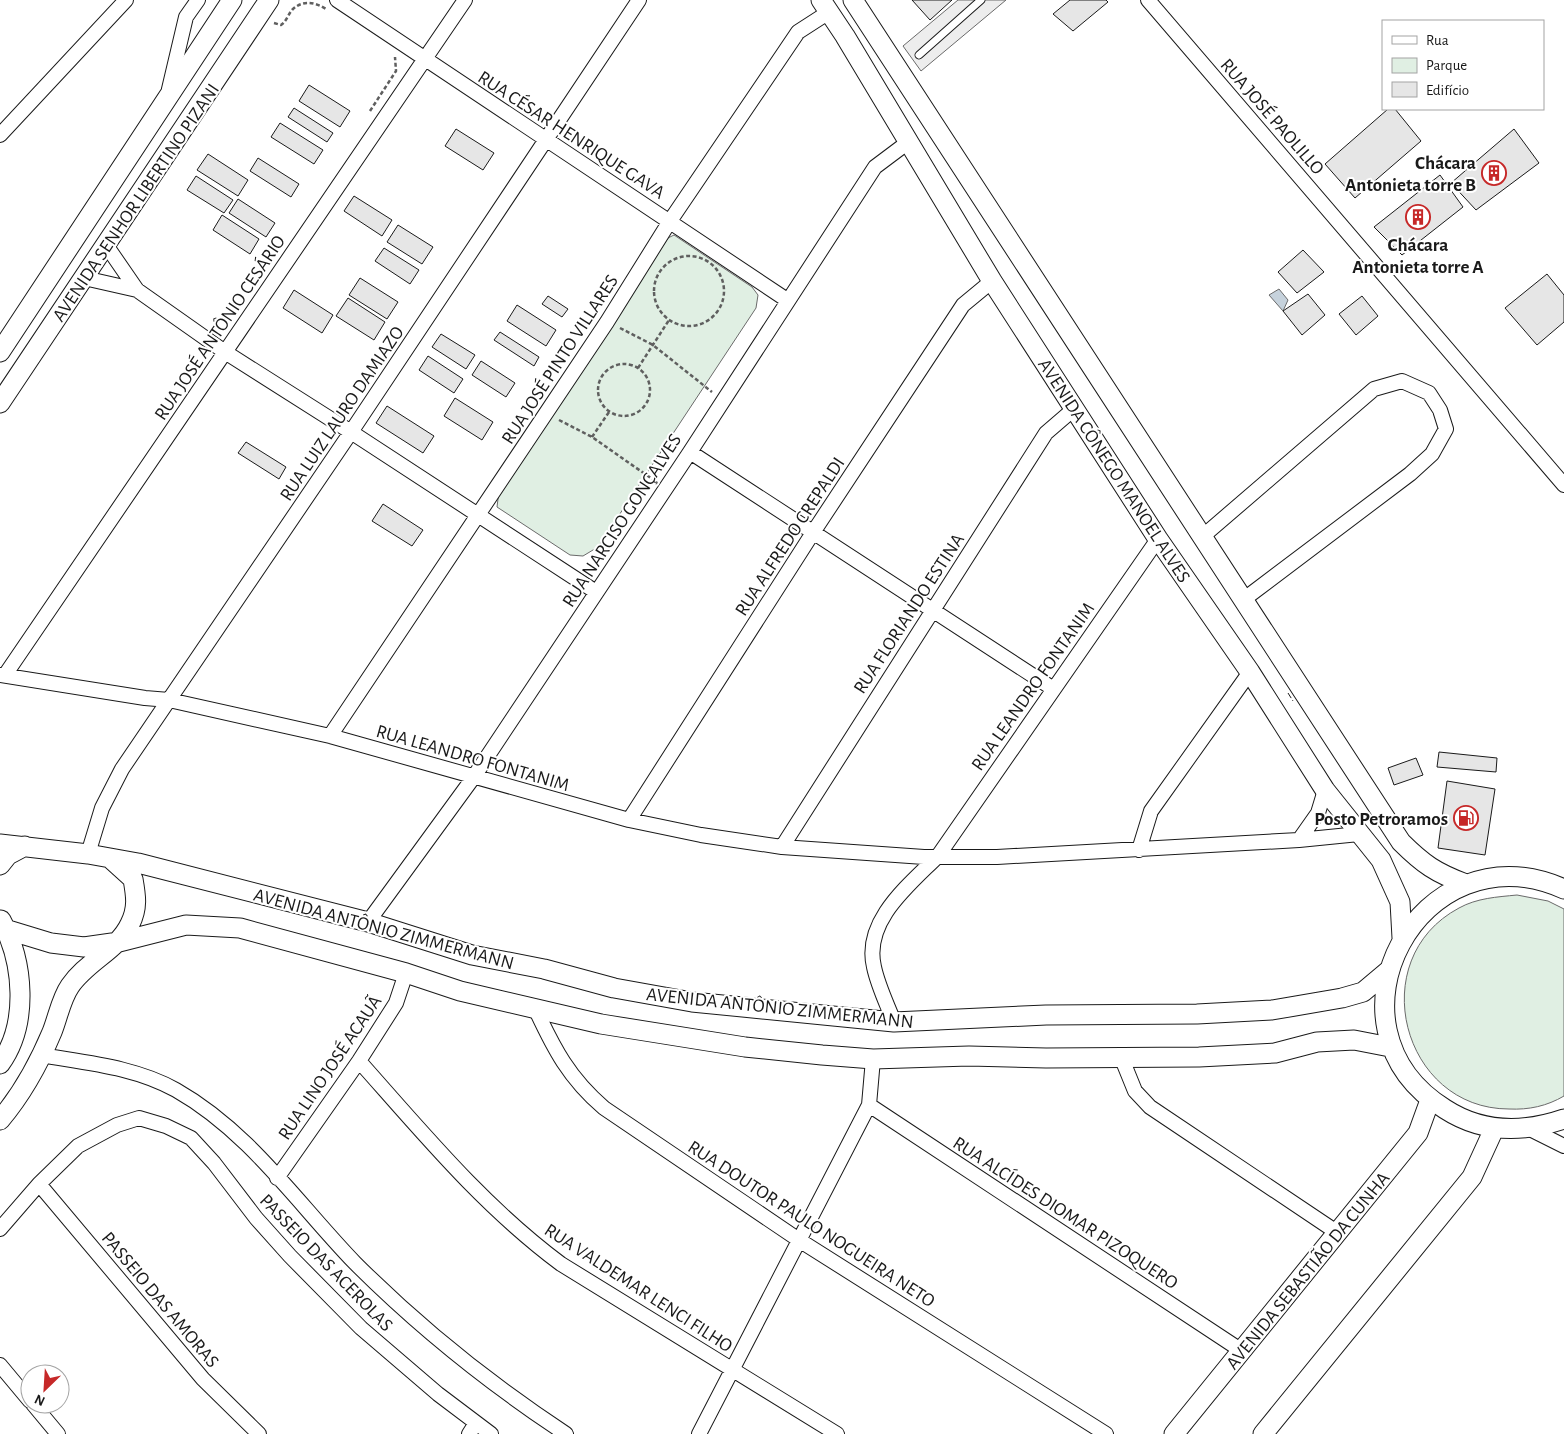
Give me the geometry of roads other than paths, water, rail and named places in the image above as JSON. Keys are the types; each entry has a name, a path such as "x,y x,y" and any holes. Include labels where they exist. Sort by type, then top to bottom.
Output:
{"street":[{"path":"0,135 126,0"},
{"path":"166,101 186,17 198,0"},
{"name":"AVENIDA SENHOR LIBERTINO PIZANI","path":"0,352 232,0"},
{"name":"RUA JOSÉ ANTÔNIO CESÁRIO","path":"3,675 465,0"},
{"name":"RUA LUIZ LAURO DAMIAZO","path":"88,854 102,808 122,769 352,432 639,0"},
{"name":"AVENIDA CÔNEGO MANOEL ALVES","path":"853,0 1401,842 1420,860 1439,874 1466,884"},
{"name":"RUA JOSÉ PAOLILLO","path":"1148,0 1564,485"},
{"name":"RUA CÉSAR HENRIQUE GAVA","path":"335,6 425,59 787,300"},
{"name":"AVENIDA CÔNEGO MANOEL ALVES","path":"825,6 846,36 907,143 992,281 1158,539 1250,672 1326,790 1381,860 1400,902 1402,938"},
{"name":"RUA JOSÉ PINTO VILLARES","path":"330,736 547,414 670,221 798,32 825,6"},
{"name":"AVENIDA SENHOR LIBERTINO PIZANI","path":"0,404 265,7"},
{"name":"RUA NARCISO GONÇALVES","path":"368,922 473,778 664,488 690,452 875,167 907,143"},
{"path":"106,245 137,290 225,352 352,432 477,516 596,592"},
{"path":"84,278 137,290"},
{"name":"RUA ALFREDO CREPALDI","path":"629,820 814,531 963,305 992,281"},
{"path":"1202,537 1374,389 1402,381 1428,393 1440,410 1446,429 1432,454 1410,474 1243,600"},
{"name":"RUA FLORIANDO ESTINA","path":"782,847 1046,433 1075,408"},
{"path":"690,452 814,531 1052,688"},
{"name":"RUA LEANDRO FONTANIM","path":"894,1022 873,967 872,937 894,899 938,856 1052,688 1158,539"},
{"path":"1139,850 1151,811 1250,672"},
{"name":"RUA LEANDRO FONTANIM","path":"3,675 145,698 169,700 330,736 473,778 629,820 700,835 782,847 924,857 1006,857 1299,840 1359,834"},
{"path":"1299,840 1318,813 1326,790"},
{"name":"AVENIDA ANTÔNIO ZIMMERMANN","path":"0,844 88,854 112,860 138,863 368,922 472,955 544,969 614,988 692,1002 894,1022 1046,1015 1272,1010 1342,998 1363,992 1388,971"},
{"path":"0,865 8,855 25,846"},
{"path":"0,1120 17,1097 41,1055 69,988 80,972 120,942 136,911 133,879 112,860"},
{"path":"1564,889 1544,880 1505,876 1466,884 1440,898 1419,916 1402,938 1388,971 1384,1006 1390,1048 1406,1074 1430,1100 1460,1119 1494,1129 1530,1129 1564,1119"},
{"path":"0,1064 11,1049 19,1015 20,997 16,963 2,924"},
{"name":"AVENIDA ANTÔNIO ZIMMERMANN","path":"2,924 51,943 84,947 120,942 186,925 240,928 406,973 460,991 601,1024 744,1047 873,1060 969,1056 1122,1059 1275,1053 1317,1042 1354,1040 1390,1048"},
{"name":"RUA LINO JOSÉ ACAUÃ","path":"278,1178 359,1061 396,1003 406,973"},
{"name":"RUA DOUTOR PAULO NOGUEIRA NETO","path":"535,1008 560,1060 590,1096 612,1114 799,1240 1106,1434"},
{"path":"41,1055 136,1073 176,1090 240,1137 257,1153 348,1256 420,1323 502,1390 566,1434"},
{"path":"1122,1059 1130,1081 1150,1107 1338,1233"},
{"path":"699,1434 869,1105 873,1060"},
{"name":"RUA VALDEMAR LENCI FILHO","path":"359,1061 464,1179 509,1223 562,1264 837,1434"},
{"name":"AVENIDA SEBASTIÃO DA CUNHA","path":"1174,1434 1418,1133 1430,1100"},
{"name":"RUA ALCÍDES DIOMAR PIZOQUERO","path":"869,1105 1242,1351"},
{"name":"PASSEIO DAS ACEROLAS","path":"39,1184 78,1146 117,1125 139,1118 166,1126 191,1138 214,1163 256,1218 325,1292 473,1429 491,1434"},
{"path":"1264,1434 1472,1177 1494,1129"},
{"path":"1530,1129 1564,1146"},
{"path":"0,1229 39,1184"},
{"name":"PASSEIO DAS AMORAS","path":"39,1184 203,1379 259,1434"},
{"path":"0,1365 20,1389"},
{"path":"41,1414 58,1434"}],"lane":[{"path":"919,55 981,0"}],"place":[{"name":"Chácara Antonieta torre B","path":"1494,173"},
{"name":"Chácara Antonieta torre A","path":"1418,217"},
{"name":"Posto Petroramos","path":"1466,818"}]}
